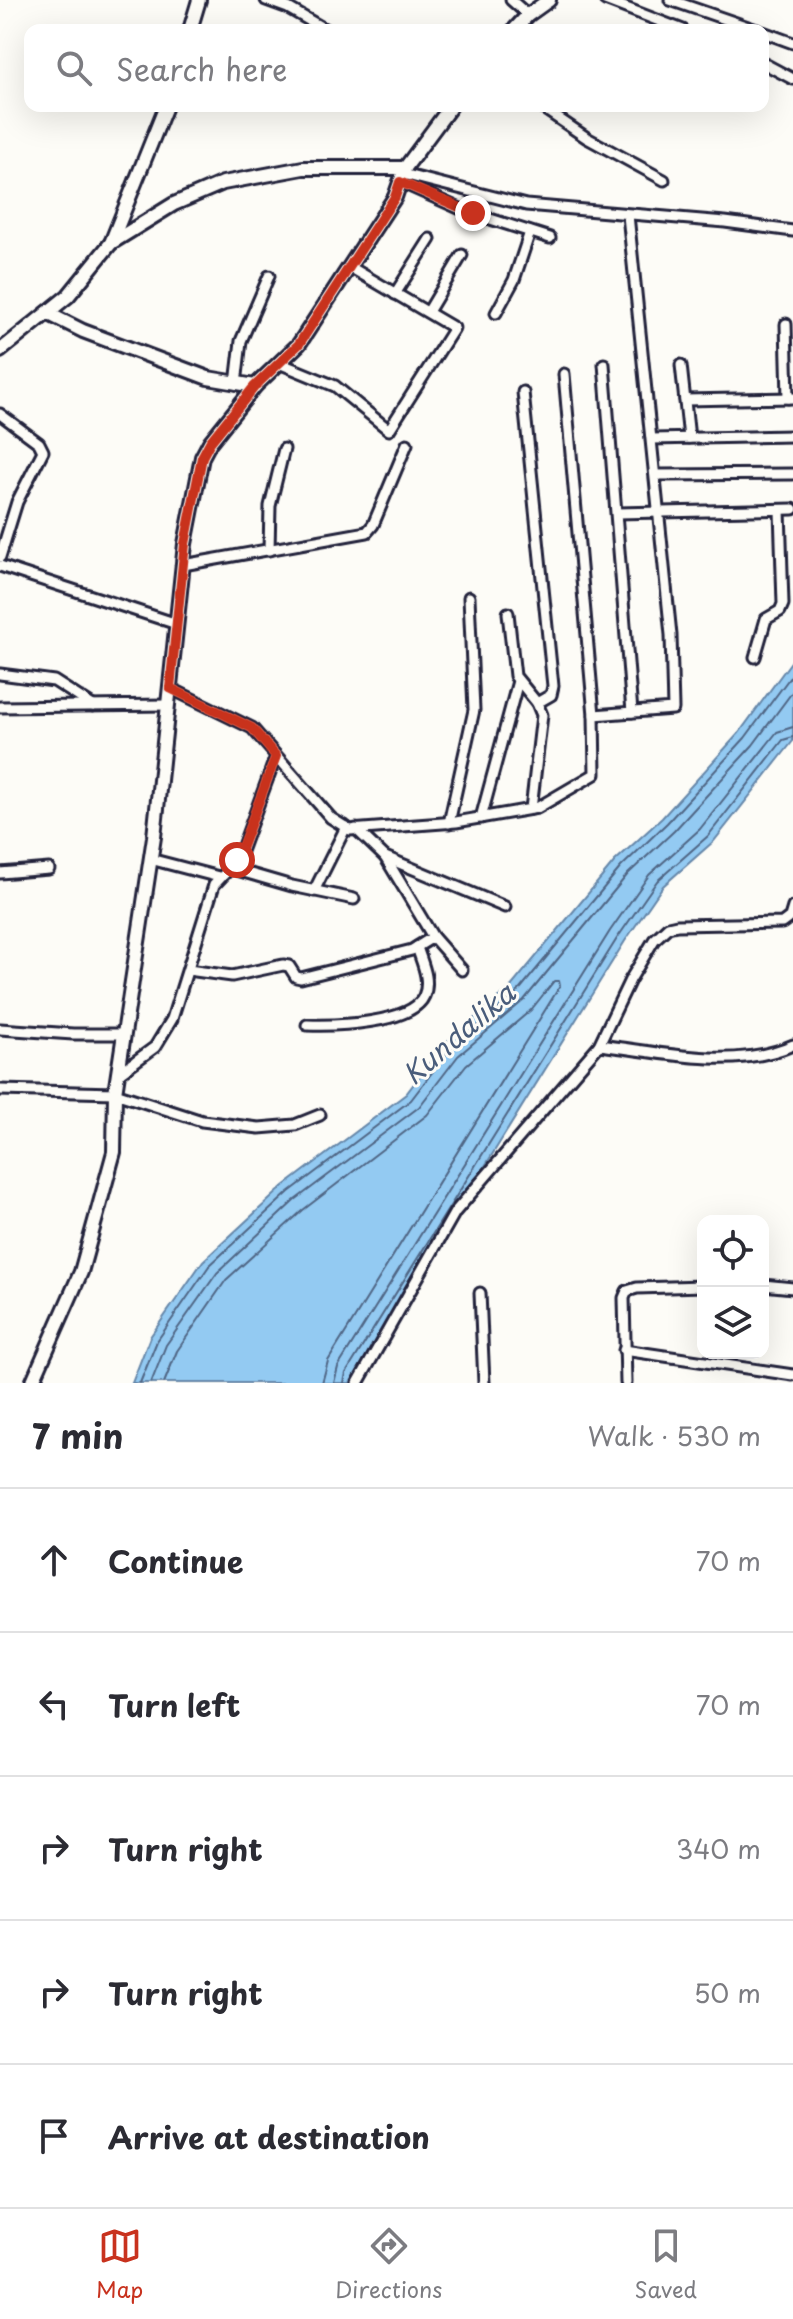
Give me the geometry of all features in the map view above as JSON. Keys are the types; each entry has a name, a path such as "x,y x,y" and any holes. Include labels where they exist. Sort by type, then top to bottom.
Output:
{"street":[{"path":"192,24 199,0"},
{"path":"266,0 316,24"},
{"path":"511,0 528,15"},
{"path":"520,24 549,0"},
{"path":"605,0 667,24"},
{"path":"670,0 740,24"},
{"path":"769,34 793,43"},
{"path":"769,66 793,79"},
{"path":"0,351 68,296 111,243 164,112"},
{"path":"32,1383 81,1272 114,1152 115,1093 150,859 183,565 202,457 210,442 255,386 299,344 395,197 403,175 447,112"},
{"path":"549,112 587,138 664,180"},
{"path":"111,243 174,204 223,183 303,168 403,175 526,205 793,231"},
{"path":"403,175 465,211 550,238"},
{"path":"594,715 673,709 671,635 660,512 628,215"},
{"path":"496,313 514,280 530,232"},
{"path":"395,294 430,239"},
{"path":"428,312 462,255"},
{"path":"279,363 335,386 389,430 454,328 350,267"},
{"path":"236,384 241,341 269,276"},
{"path":"47,313 83,331 208,378 255,386"},
{"path":"685,400 791,398 786,324"},
{"path":"604,364 632,712"},
{"path":"681,365 689,438"},
{"path":"351,828 449,823 537,808 595,774 594,715 564,374"},
{"path":"523,392 553,686 552,693 537,703"},
{"path":"0,414 43,447 17,502 0,557"},
{"path":"652,439 793,436"},
{"path":"183,565 367,532 373,525 407,444"},
{"path":"269,550 269,511 284,449"},
{"path":"656,475 793,474"},
{"path":"617,513 793,509"},
{"path":"755,657 766,619 780,611 783,604 780,510"},
{"path":"0,566 176,628"},
{"path":"449,823 474,710 469,597"},
{"path":"508,613 514,672 537,703 542,719 531,809"},
{"path":"0,674 54,681 93,706"},
{"path":"481,818 518,681"},
{"path":"170,688 252,728 331,818 351,828 385,857 505,907"},
{"path":"0,707 168,705"},
{"path":"118,1074 155,1047 172,1019 214,885 240,854 276,756"},
{"path":"314,891 351,828"},
{"path":"385,857 433,937 462,970"},
{"path":"150,859 219,877"},
{"path":"230,868 354,899"},
{"path":"0,873 49,869"},
{"path":"358,1383 455,1212 599,1045 630,980 654,940 668,927 782,923 790,917 793,907"},
{"path":"188,970 232,976 283,965 289,966 296,977 301,978 417,947 433,937"},
{"path":"307,1025 365,1024 413,1008 424,995 426,986 426,974 417,947"},
{"path":"0,1029 124,1034"},
{"path":"599,1045 753,1058 793,1045"},
{"path":"0,1090 115,1093 202,1121 259,1128 295,1125 320,1115"},
{"path":"626,1383 624,1298 627,1291 697,1286"},
{"path":"769,1286 793,1288"},
{"path":"480,1293 484,1383"},
{"path":"624,1350 793,1375"}],"water":[{"name":"Kundalika","path":"793,659 793,741 714,841 663,886 625,941 350,1383 132,1383 150,1337 203,1261 284,1186 406,1094 444,1044 510,988 615,861 662,818 739,733"}],"route":[{"path":"237,860 276,756 252,728 170,688 185,544 202,457 210,442 255,386 299,344 395,197 400,182 473,213"}]}
